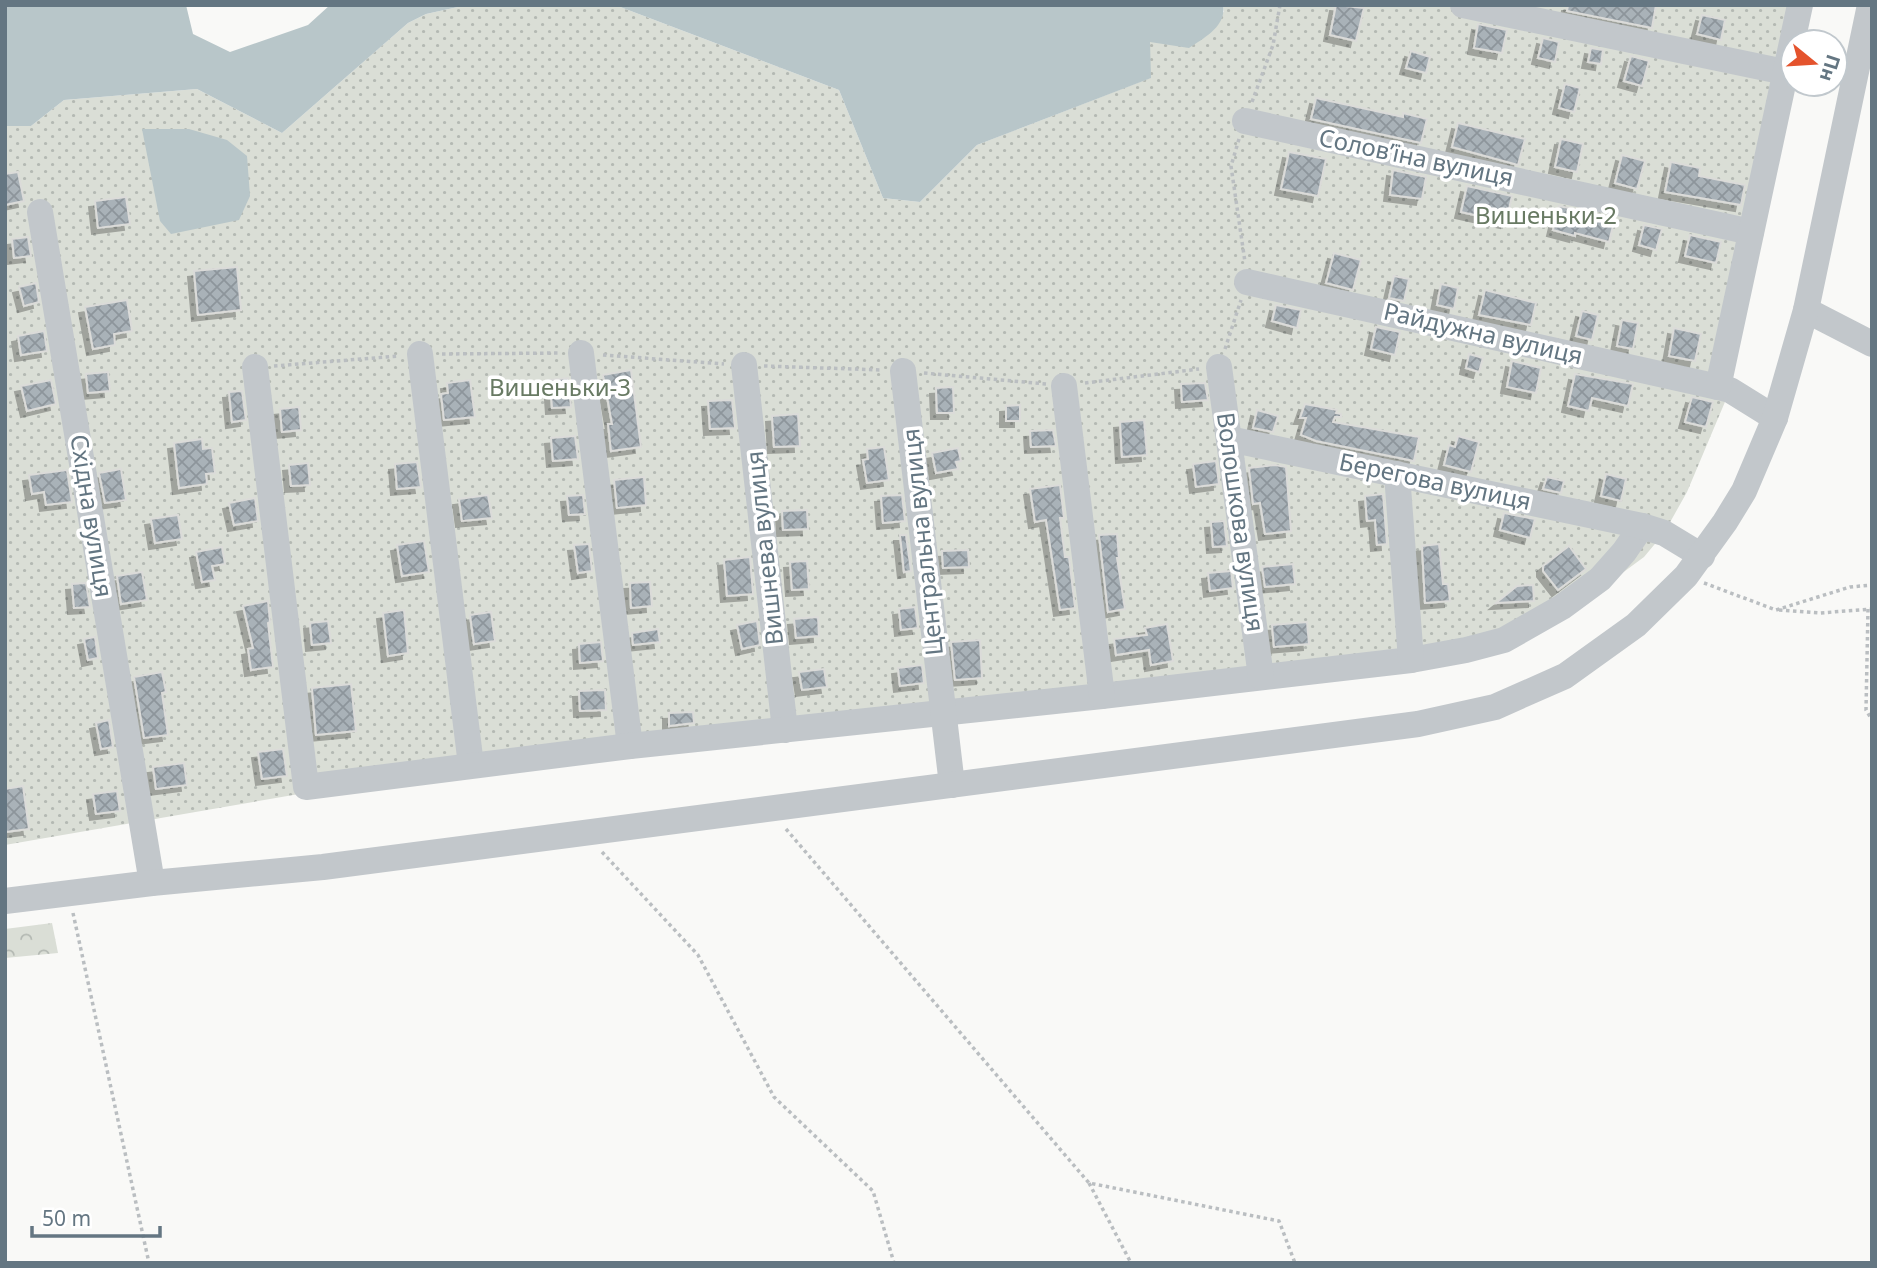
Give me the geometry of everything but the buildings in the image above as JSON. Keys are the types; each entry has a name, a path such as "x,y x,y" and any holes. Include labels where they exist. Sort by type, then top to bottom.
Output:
{"street":[{"path":"1463,5 1779,71"},
{"path":"1795,28 1800,5"},
{"path":"5,901 152,883 323,867 1418,724 1495,707 1565,676 1636,625 1694,566 1744,491 1774,418 1806,310 1870,5"},
{"path":"1718,387 1780,98"},
{"name":"Соловʼїна вулиця","path":"1245,121 1751,232"},
{"name":"Східна вулиця","path":"40,212 152,883"},
{"name":"Райдужна вулиця","path":"1247,282 1730,390 1774,418"},
{"path":"1806,310 1872,344"},
{"path":"581,353 630,746"},
{"path":"420,354 471,765"},
{"name":"Вишнева вулиця","path":"744,365 785,730"},
{"path":"255,367 306,787 630,746 1411,660 1466,650 1504,640 1563,607 1600,579 1642,526"},
{"name":"Волошкова вулиця","path":"1219,367 1261,677"},
{"name":"Центральна вулиця","path":"904,371 952,785"},
{"path":"1063,386 1102,696"},
{"name":"Берегова вулиця","path":"1229,439 1642,526 1664,533 1694,566"},
{"path":"1397,474 1411,660"}],"path":[{"path":"255,367 420,354 581,353 744,365 904,371 1063,386 1219,367 1247,282 1231,166 1273,45 1280,5"},
{"path":"1694,566 1776,610 1820,613 1870,609 1866,710 1872,720"},
{"path":"1776,610 1850,587 1872,585"},
{"path":"769,808 1089,1182 1131,1263"},
{"path":"584,833 698,955 774,1097 873,1191 894,1263"},
{"path":"69,894 149,1263"},
{"path":"1089,1182 1279,1222 1295,1263"}],"green space":[{"name":"Вишеньки-3","path":"467,5 615,5 839,90 883,198 920,202 977,145 1150,78 1150,41 1165,43 1224,12 1223,5 1811,5 1806,28 1779,28 1779,98 1791,98 1730,390 1687,492 1664,533 1644,557 1572,610 1506,646 299,794 5,845 5,126 31,126 64,100 197,89 282,133 408,23 426,14"},
{"path":"52,923 58,953 5,958 5,929"}],"shaded area":[{"path":"5,5 186,5 193,34 230,52 308,25 330,5 467,5 426,14 408,23 282,133 197,89 64,100 31,126 5,126"},
{"path":"615,5 1223,5 1223,12 1213,31 1189,48 1150,42 1151,78 977,145 920,202 883,198 839,90"},
{"path":"142,129 189,129 227,140 247,156 250,196 239,220 171,234 160,221"}],"park label":[{"name":"Вишеньки-2","path":"1546,216"}]}
